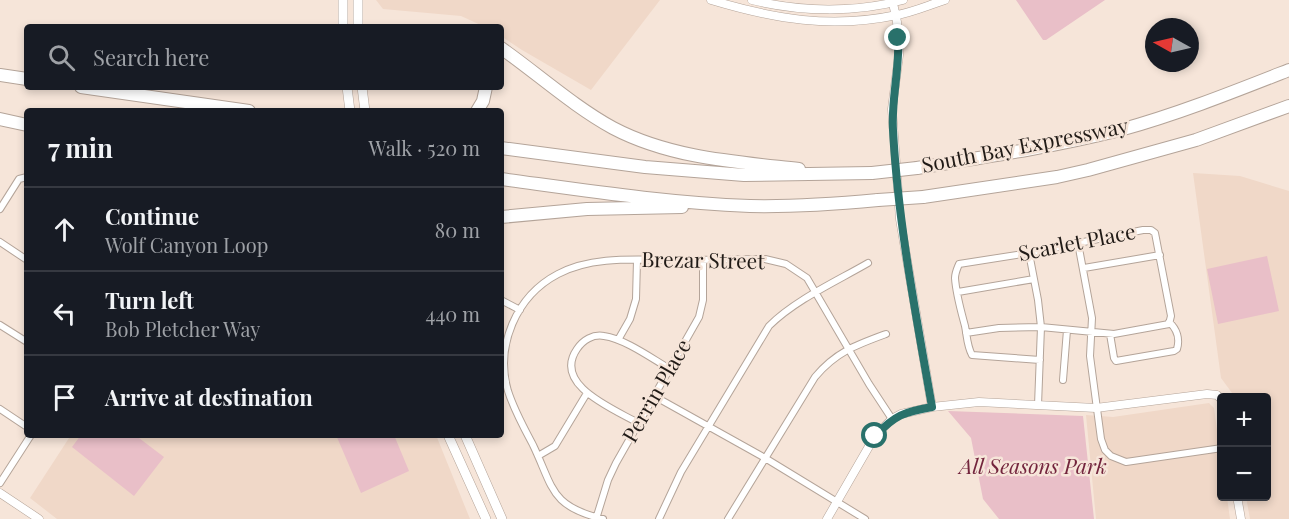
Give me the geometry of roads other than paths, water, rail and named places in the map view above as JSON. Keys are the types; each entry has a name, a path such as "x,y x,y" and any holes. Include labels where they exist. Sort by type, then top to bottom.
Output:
{"highway":[{"path":"504,50 591,115 645,142 678,152 728,161 842,174"},
{"name":"South Bay Expressway","path":"504,148 670,170 764,176 872,173 1027,150 1114,131 1199,105 1289,70"},
{"path":"0,75 24,78"},
{"path":"102,90 228,108"},
{"path":"479,108 485,90"},
{"name":"South Bay Expressway","path":"504,179 627,195 748,206 826,204 923,197 1057,177 1088,170 1196,140 1289,106"},
{"path":"0,113 24,117"},
{"path":"0,119 24,124"},
{"path":"504,217 587,209 748,206"}],"main road":[{"path":"343,0 343,24"},
{"path":"358,0 358,24"},
{"path":"347,90 350,108"},
{"path":"362,90 365,108"},
{"path":"449,438 486,519"},
{"path":"466,438 502,519"}],"street":[{"path":"711,0 759,14 796,21 839,21 897,15 945,0"},
{"path":"752,0 792,7 825,9 893,3 903,0"},
{"path":"759,14 761,2"},
{"path":"893,3 897,15 900,55 892,109 900,219 932,407"},
{"path":"0,209 3,198 19,179 24,178"},
{"name":"Scarlet Place","path":"1040,360 972,355 968,348 955,279 959,264 1150,230 1155,233 1157,239 1171,316 1169,322 1175,327 1179,343 1177,349 1116,360 1110,334"},
{"path":"0,242 24,258"},
{"path":"1078,243 1084,268 1092,332 1090,356 1103,447 1111,456 1126,462 1217,449"},
{"path":"1029,253 1041,327 1038,405"},
{"path":"1084,268 1160,255"},
{"name":"Brezar Street","path":"598,518 580,513 560,499 547,480 511,400 505,379 507,337 520,310 539,288 563,272 584,264 637,260 765,258 786,264 807,278 892,419"},
{"path":"618,340 632,315 636,299 637,260"},
{"name":"Perrin Place","path":"598,518 609,478 699,317 703,300 704,260"},
{"path":"659,519 673,487 769,326 778,317 868,263"},
{"path":"958,292 1034,279"},
{"path":"504,302 520,310"},
{"path":"966,333 999,328 1041,327 1110,334 1169,322"},
{"path":"0,325 24,340"},
{"path":"1063,380 1067,330"},
{"path":"728,519 815,377 831,359 850,347 886,334"},
{"path":"638,423 587,393 572,375 573,354 580,344 597,335 618,340 670,369"},
{"path":"538,456 555,446 587,393"},
{"path":"827,519 875,436 892,419 915,410 978,402 1096,408 1207,394 1217,395"},
{"path":"654,396 765,458 865,519"},
{"path":"0,409 24,425"},
{"path":"0,483 29,438"},
{"path":"0,493 39,519"},
{"path":"1238,501 1241,519"}],"park label":[{"name":"All Seasons Park","path":"1033,467"}]}
